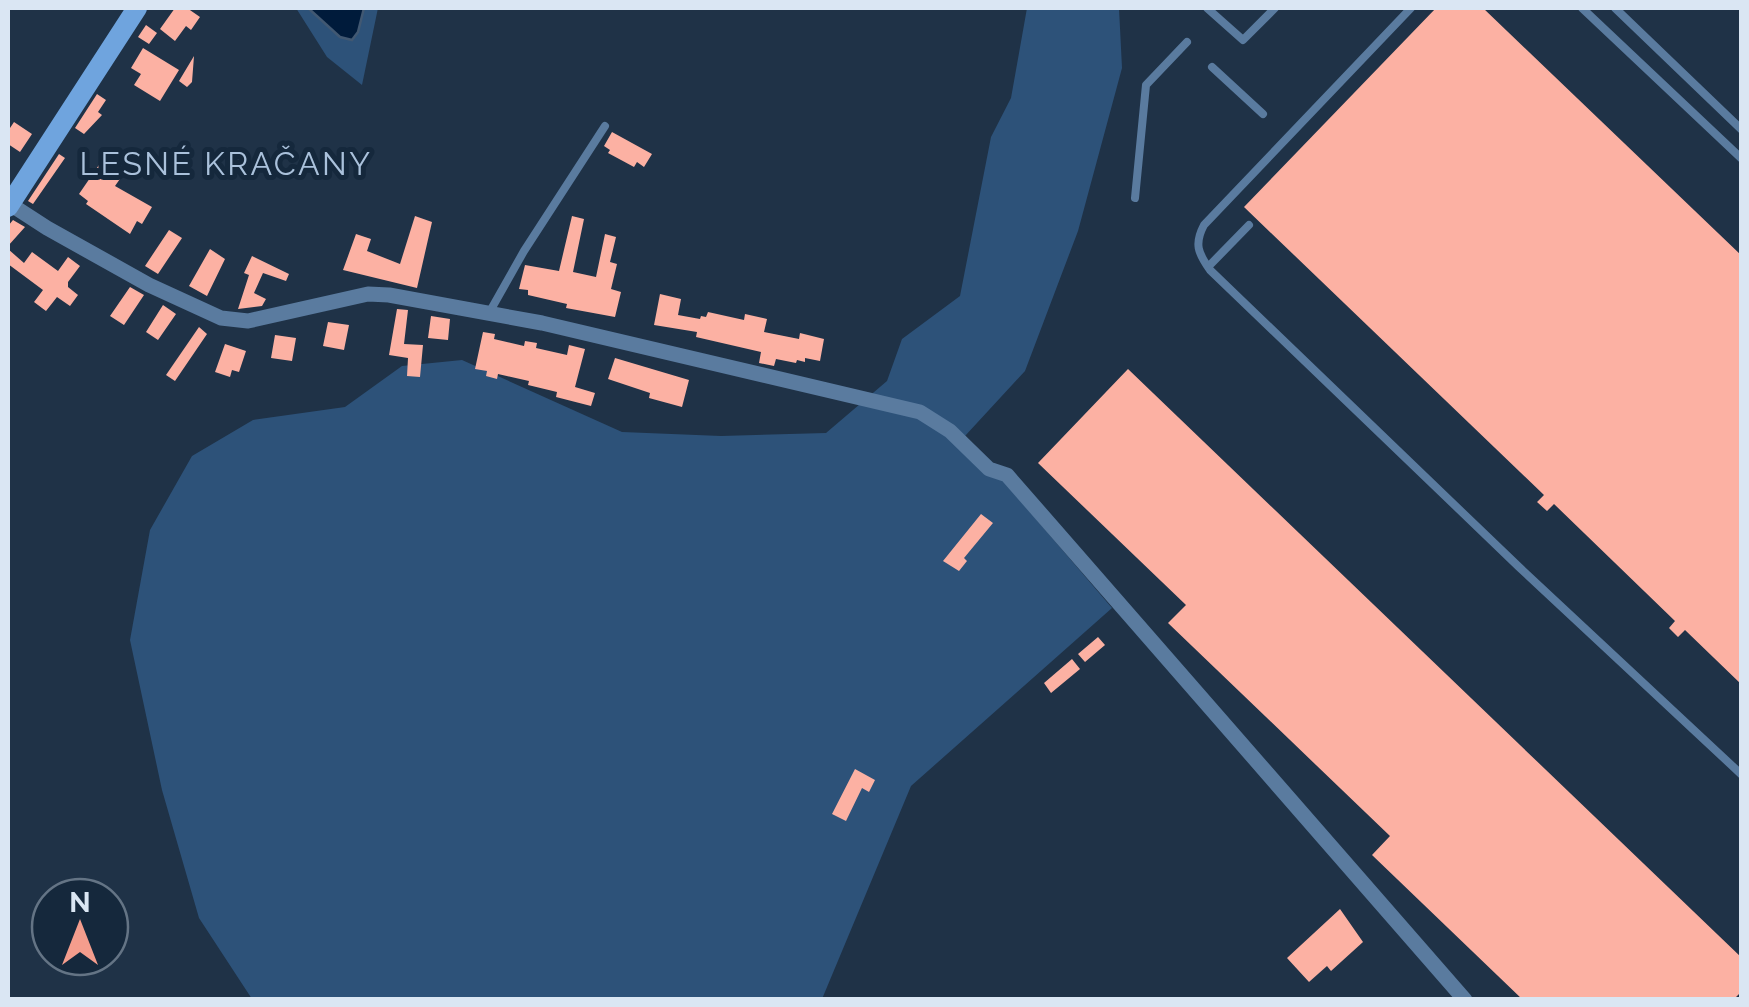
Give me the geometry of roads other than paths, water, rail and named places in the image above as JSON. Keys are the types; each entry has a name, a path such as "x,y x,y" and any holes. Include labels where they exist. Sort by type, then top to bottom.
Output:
{"street":[{"path":"137,8 9,205 149,285 235,321 368,294 389,294 886,402 938,422 989,469 1007,475 1465,1000"}],"lane":[{"path":"1207,8 1243,40 1275,8"},
{"path":"1411,8 1204,224 1197,247 1208,267 1519,568 1742,774"},
{"path":"1582,8 1742,160"},
{"path":"1615,8 1742,130"},
{"path":"1134,198 1146,86 1188,42"},
{"path":"1212,67 1263,114"},
{"path":"489,313 507,278 605,126"},
{"path":"1208,267 1249,225"}],"district":[{"name":"LESNÉ KRAČANY","path":"226,164"}]}
